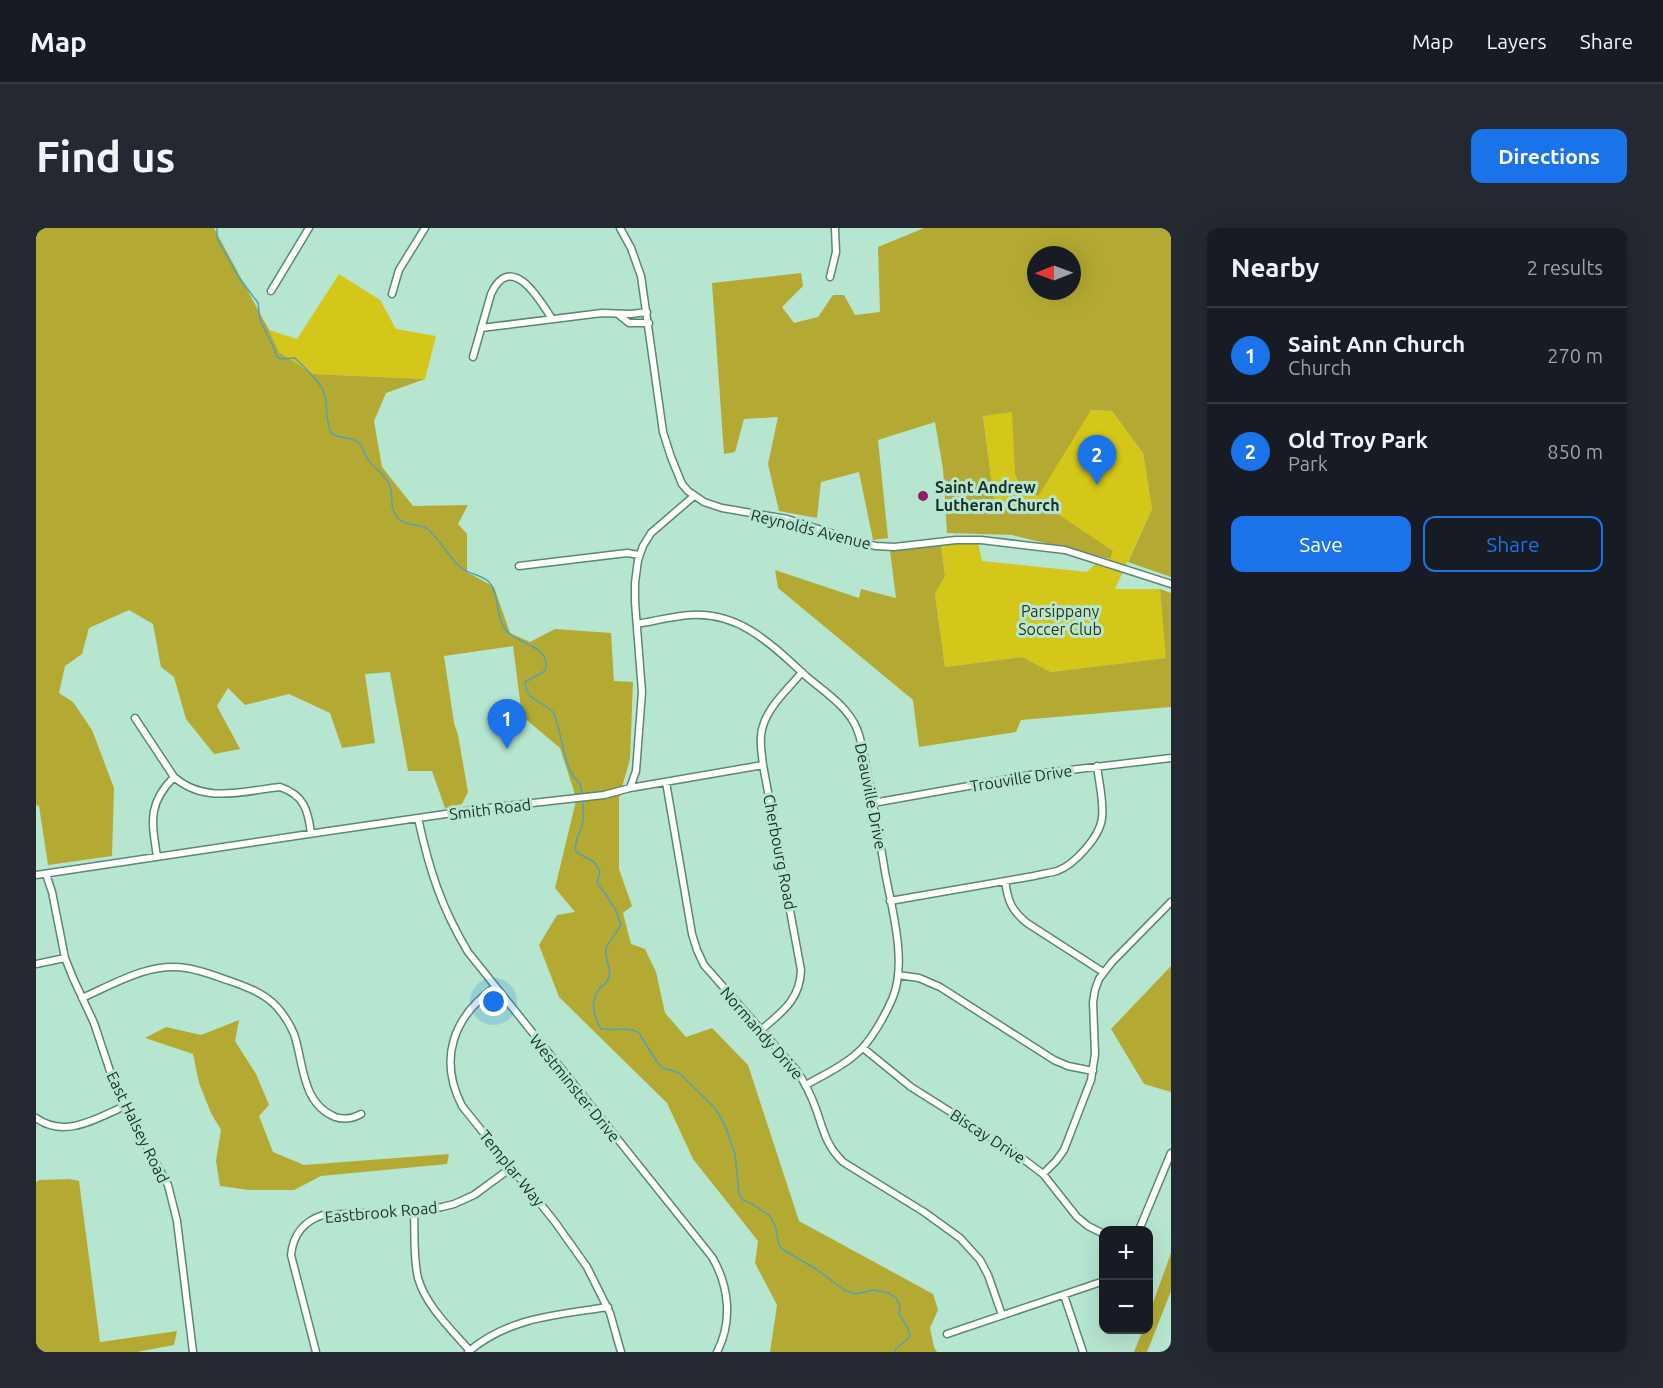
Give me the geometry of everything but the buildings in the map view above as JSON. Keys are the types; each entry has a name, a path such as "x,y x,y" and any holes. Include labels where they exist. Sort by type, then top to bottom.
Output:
{"street":[{"path":"271,291 309,228"},
{"path":"392,294 399,270 425,228"},
{"path":"620,228 631,248 641,276 663,432 682,484 694,496 651,533 639,555 635,583 642,692 636,771 630,788"},
{"path":"830,277 836,252 835,228"},
{"path":"473,357 493,289 501,279 510,277 520,279 527,284 552,319"},
{"path":"481,328 602,313 647,312"},
{"path":"618,314 628,322 649,322"},
{"name":"Reynolds Avenue","path":"694,496 714,506 787,519 869,545 894,547 971,540 1027,544 1065,550 1171,584"},
{"path":"519,566 627,554 639,555"},
{"name":"Deauville Drive","path":"637,624 689,615 713,616 726,618 758,634 841,706 853,722 860,739 890,901 899,957 898,975 889,1005 863,1048 844,1063 806,1085"},
{"name":"Cherbourg Road","path":"761,1029 791,1002 799,987 801,970 763,765 760,736 769,711 802,672"},
{"path":"135,718 174,777 181,782 191,788 219,795 280,787 288,790 297,795 303,803 309,815 311,833"},
{"name":"Trouville Drive","path":"873,804 1036,774 1171,759"},
{"name":"Smith Road","path":"36,875 311,833 604,795 630,788 763,765"},
{"path":"890,901 1057,871 1074,860 1101,827 1103,810 1097,766"},
{"path":"157,857 153,813 157,799 166,784 174,777"},
{"name":"Normandy Drive","path":"666,783 692,934 697,950 709,972 789,1060 806,1085 827,1141 834,1152 843,1162 924,1212 960,1238 980,1260 988,1275 1002,1316"},
{"name":"Westminster Drive","path":"418,818 432,875 446,913 468,952 712,1257 722,1277 727,1302 726,1328 717,1352"},
{"name":"East Halsey Road","path":"46,874 52,892 65,958 94,1023 111,1074 125,1106 168,1185 172,1197 193,1352"},
{"path":"1005,881 1013,910 1018,916 1103,972"},
{"path":"1043,1174 1064,1149 1093,1071 1095,1054 1093,1002 1095,990 1103,972 1171,902"},
{"path":"36,964 65,958"},
{"path":"82,998 142,972 167,967 196,970 250,988 266,996 287,1020 295,1038 307,1089 316,1103 341,1119 350,1119 361,1114"},
{"path":"898,975 931,982 1054,1060 1068,1066 1093,1071"},
{"name":"Templar Way","path":"495,987 472,1006 458,1028 453,1044 451,1070 455,1090 462,1106 573,1245 587,1267 608,1307 621,1352"},
{"name":"Biscay Drive","path":"863,1048 910,1087 1014,1152 1043,1174 1077,1217 1099,1232"},
{"path":"36,1118 56,1126 75,1126 125,1106"},
{"path":"1141,1226 1171,1153"},
{"name":"Eastbrook Road","path":"316,1352 291,1263 293,1243 301,1229 311,1220 323,1215 442,1208 466,1199 492,1183 511,1167"},
{"path":"414,1211 416,1263 420,1284 430,1303 469,1351 491,1335 514,1324 548,1316 608,1307"},
{"path":"947,1334 1099,1283"},
{"path":"1064,1295 1083,1352"}],"green space":[{"path":"339,274 380,300 396,329 436,336 425,379 313,374 279,352 269,330 297,339"},
{"name":"Parsippany Soccer Club","path":"1091,410 1112,411 1143,453 1152,509 1115,589 1160,589 1167,658 1051,672 1022,657 945,667 935,594 945,576 941,544 978,543 982,561 1087,572 1100,559 1110,559 1046,506 995,509 983,415 1013,411 1015,474"}],"shaded area":[{"path":"36,228 214,228 279,352 313,374 425,379 386,393 374,421 382,467 413,506 468,505 458,524 467,534 467,572 494,587 510,633 530,642 555,629 611,633 614,681 633,682 630,759 619,798 619,869 632,906 623,913 631,944 645,949 656,972 665,1013 686,1037 712,1028 748,1065 799,1221 933,1294 938,1310 930,1328 937,1352 770,1352 777,1305 755,1263 758,1241 693,1159 667,1103 559,997 539,945 557,915 575,912 555,888 575,805 574,791 560,748 522,716 513,646 444,656 468,792 462,804 445,808 432,771 408,771 390,672 365,674 375,743 342,748 330,713 289,694 245,705 228,688 217,706 240,749 214,754 186,719 174,677 161,667 153,624 129,610 89,628 82,654 65,666 59,693 73,702 92,730 114,788 112,856 48,865 39,806 36,805"},
{"path":"924,228 1171,228 1171,577 1128,562 1152,509 1143,453 1112,411 1091,410 1039,495 1025,495 1015,474 1012,412 983,416 995,508 1046,506 1113,551 1110,559 1012,535 947,533 943,469 935,422 878,440 888,538 873,540 859,472 821,482 817,518 779,511 768,464 778,417 744,419 735,452 724,454 712,283 801,273 803,286 782,307 794,323 818,317 833,295 844,295 855,315 880,312 878,247"},
{"path":"941,544 945,576 935,594 945,667 1022,657 1051,672 1166,658 1160,589 1171,593 1171,707 1021,720 1016,732 919,747 913,700 778,588 775,570 859,598 861,589 896,598 890,551"},
{"path":"1171,966 1171,1092 1144,1084 1111,1029"},
{"path":"239,1020 235,1041 256,1074 269,1105 259,1116 273,1152 304,1165 449,1154 447,1164 321,1176 294,1190 249,1190 220,1186 216,1161 221,1130 211,1113 199,1083 193,1054 145,1038 166,1027 201,1035"},
{"path":"69,1179 79,1181 100,1342 177,1331 174,1345 137,1352 36,1352 36,1182"},
{"path":"1171,1253 1171,1291 1147,1352 1134,1352 1141,1334 1153,1334 1153,1303"}],"waterway":[{"path":"217,228 217,238 238,276 258,303 260,320 277,357 295,358 324,391 332,434 359,443 369,461 388,482 396,516 406,523 426,528 458,565 488,581 492,586 505,629 510,635 539,650 543,655 546,662 545,671 525,682 526,689 532,697 548,707 554,714 568,764 580,783 582,794"},
{"path":"582,799 583,819 576,842 576,852 594,862 600,871 597,883 609,899 621,924 607,946 609,977 597,993 594,1003 596,1019 601,1029 626,1029 639,1033 663,1068 679,1073 715,1108 725,1125 735,1154 739,1194 743,1200 770,1216 782,1249 816,1269 844,1290 855,1294 874,1290 889,1293 897,1299 900,1307 899,1314 908,1328 910,1337 895,1352"}],"place":[{"name":"Old Troy Park","path":"1097,485"},
{"name":"Saint Andrew Lutheran Church","path":"923,496"},
{"name":"Saint Ann Church","path":"507,749"}]}
